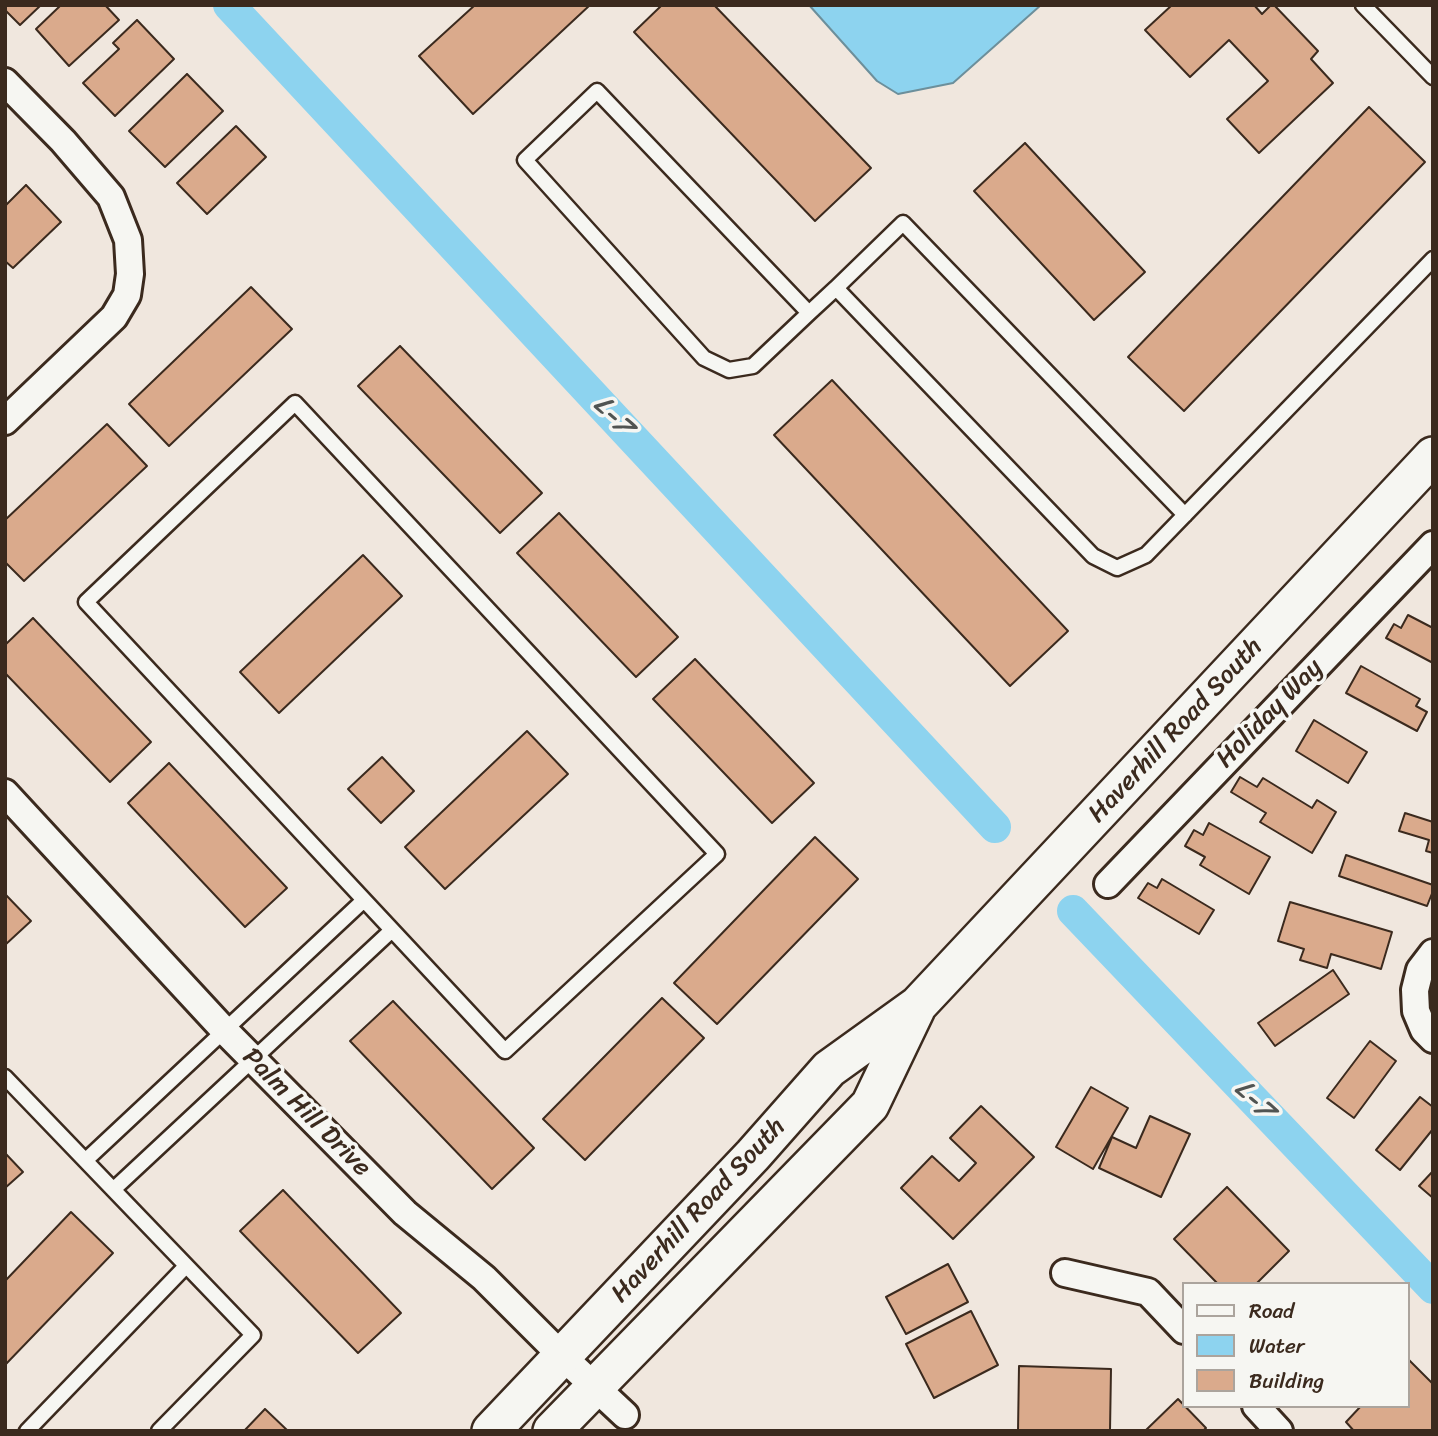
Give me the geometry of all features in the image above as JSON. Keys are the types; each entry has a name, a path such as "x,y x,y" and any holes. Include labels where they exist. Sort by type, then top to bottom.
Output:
{"street":[{"path":"5,82 63,141 111,197 128,240 130,274 127,295 114,317 5,421"},
{"name":"Haverhill Road South","path":"491,1431 753,1155 829,1069 918,1005 1433,456"},
{"name":"Holiday Way","path":"1108,884 1433,545"},
{"name":"Palm Hill Drive","path":"5,793 225,1031 405,1213 484,1278 625,1415"},
{"path":"1433,953 1420,970 1415,990 1416,1011 1424,1030 1433,1039"},
{"name":"Haverhill Road South","path":"552,1431 870,1105 918,1005"},
{"path":"1065,1273 1148,1292 1182,1328"},
{"path":"1258,1408 1279,1431"}],"lane":[{"path":"1363,5 1433,77"},
{"path":"809,313 597,91 526,160 704,358 729,370 753,366 836,288 903,223 1185,515"},
{"path":"836,288 1093,556 1117,568 1146,555 1433,258"},
{"path":"295,402 717,854 505,1051 392,930 86,602 295,402"},
{"path":"86,1160 364,900"},
{"path":"114,1189 392,930"},
{"path":"5,1077 253,1335 159,1431"},
{"path":"27,1431 186,1266"}],"water":[{"path":"809,5 1041,5 953,83 898,94 877,81"}],"building":[{"path":"5,5 41,5 20,25 5,10"},
{"path":"61,5 105,5 119,20 69,66 36,29"},
{"path":"475,5 590,5 473,114 419,56"},
{"path":"662,5 714,5 871,168 815,221 634,32"},
{"path":"1172,5 1254,5 1262,14 1274,5 1318,51 1311,59 1333,83 1259,153 1227,119 1268,81 1229,40 1190,77 1145,30"},
{"path":"137,20 174,59 115,116 83,83 119,49 113,43"},
{"path":"187,74 223,111 165,167 129,131"},
{"path":"1369,107 1425,162 1184,411 1128,357"},
{"path":"236,126 266,157 207,214 177,183"},
{"path":"1025,143 1145,272 1094,320 974,191"},
{"path":"26,185 61,222 13,268 5,261 5,206"},
{"path":"251,287 292,329 169,446 129,404"},
{"path":"400,346 542,493 500,533 358,386"},
{"path":"832,380 1068,631 1010,686 774,435"},
{"path":"107,424 147,466 24,581 5,562 5,520"},
{"path":"559,513 678,637 636,677 517,553"},
{"path":"363,555 402,596 279,713 240,672"},
{"path":"1408,615 1433,628 1433,663 1386,638 1394,624 1401,628"},
{"path":"33,618 151,742 110,782 5,673 5,645"},
{"path":"695,659 814,783 772,823 653,699"},
{"path":"1361,666 1420,699 1416,706 1427,712 1417,731 1346,693"},
{"path":"1314,720 1367,752 1348,783 1296,751"},
{"path":"527,731 568,774 445,889 405,847"},
{"path":"382,757 414,791 381,823 348,789"},
{"path":"169,763 287,888 245,927 128,803"},
{"path":"1240,777 1257,787 1263,778 1312,808 1317,800 1336,812 1312,853 1260,822 1266,813 1231,792"},
{"path":"1405,813 1433,822 1433,853 1426,851 1429,840 1399,831"},
{"path":"1209,823 1270,857 1249,894 1200,865 1205,857 1185,846 1194,830 1203,835"},
{"path":"815,837 858,879 717,1024 674,983"},
{"path":"1346,855 1433,885 1427,906 1339,876"},
{"path":"1162,879 1214,910 1199,934 1138,898 1148,883 1157,888"},
{"path":"5,894 31,921 5,945"},
{"path":"1290,902 1392,932 1381,969 1331,954 1327,968 1300,960 1304,949 1278,941"},
{"path":"1333,970 1349,994 1275,1046 1258,1023"},
{"path":"662,998 704,1038 585,1160 543,1119"},
{"path":"393,1001 534,1148 492,1189 350,1041"},
{"path":"1370,1041 1396,1061 1354,1118 1327,1098"},
{"path":"1091,1087 1128,1108 1093,1169 1056,1147"},
{"path":"1420,1097 1433,1107 1433,1129 1400,1170 1376,1150"},
{"path":"981,1106 1034,1157 953,1239 901,1188 932,1156 959,1181 976,1163 950,1138"},
{"path":"1150,1116 1190,1134 1161,1197 1099,1168 1112,1137 1136,1148"},
{"path":"5,1153 23,1172 5,1188"},
{"path":"1433,1171 1433,1198 1419,1186"},
{"path":"1227,1187 1289,1251 1258,1282 1216,1282 1174,1239"},
{"path":"283,1190 401,1313 358,1353 240,1231"},
{"path":"71,1212 113,1253 5,1365 5,1281"},
{"path":"948,1264 968,1302 906,1334 886,1297"},
{"path":"971,1311 998,1365 934,1398 906,1344"},
{"path":"1410,1361 1433,1384 1433,1431 1354,1431 1346,1422 1359,1408 1410,1408"},
{"path":"1019,1366 1111,1369 1110,1431 1018,1431"},
{"path":"1178,1399 1182,1408 1187,1408 1206,1428 1203,1431 1145,1431"},
{"path":"265,1409 288,1431 244,1431"}],"waterway":[{"name":"L-7","path":"229,5 995,827"},
{"name":"L-7","path":"1073,911 1433,1288"}]}
